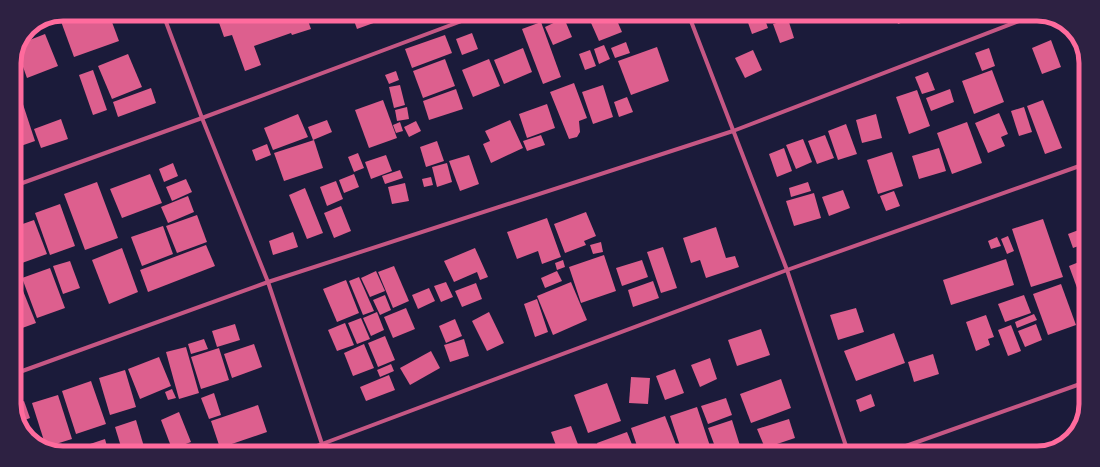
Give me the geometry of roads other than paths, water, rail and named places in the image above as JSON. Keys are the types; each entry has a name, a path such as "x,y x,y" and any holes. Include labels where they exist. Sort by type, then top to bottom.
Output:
{"street":[{"path":"166,21 202,118 268,282 322,444"},
{"path":"21,183 462,21"},
{"path":"691,21 787,270 846,446"},
{"path":"21,371 268,282 733,131 1019,21"},
{"path":"317,446 787,270 1079,166"},
{"path":"906,446 1079,384"}]}
